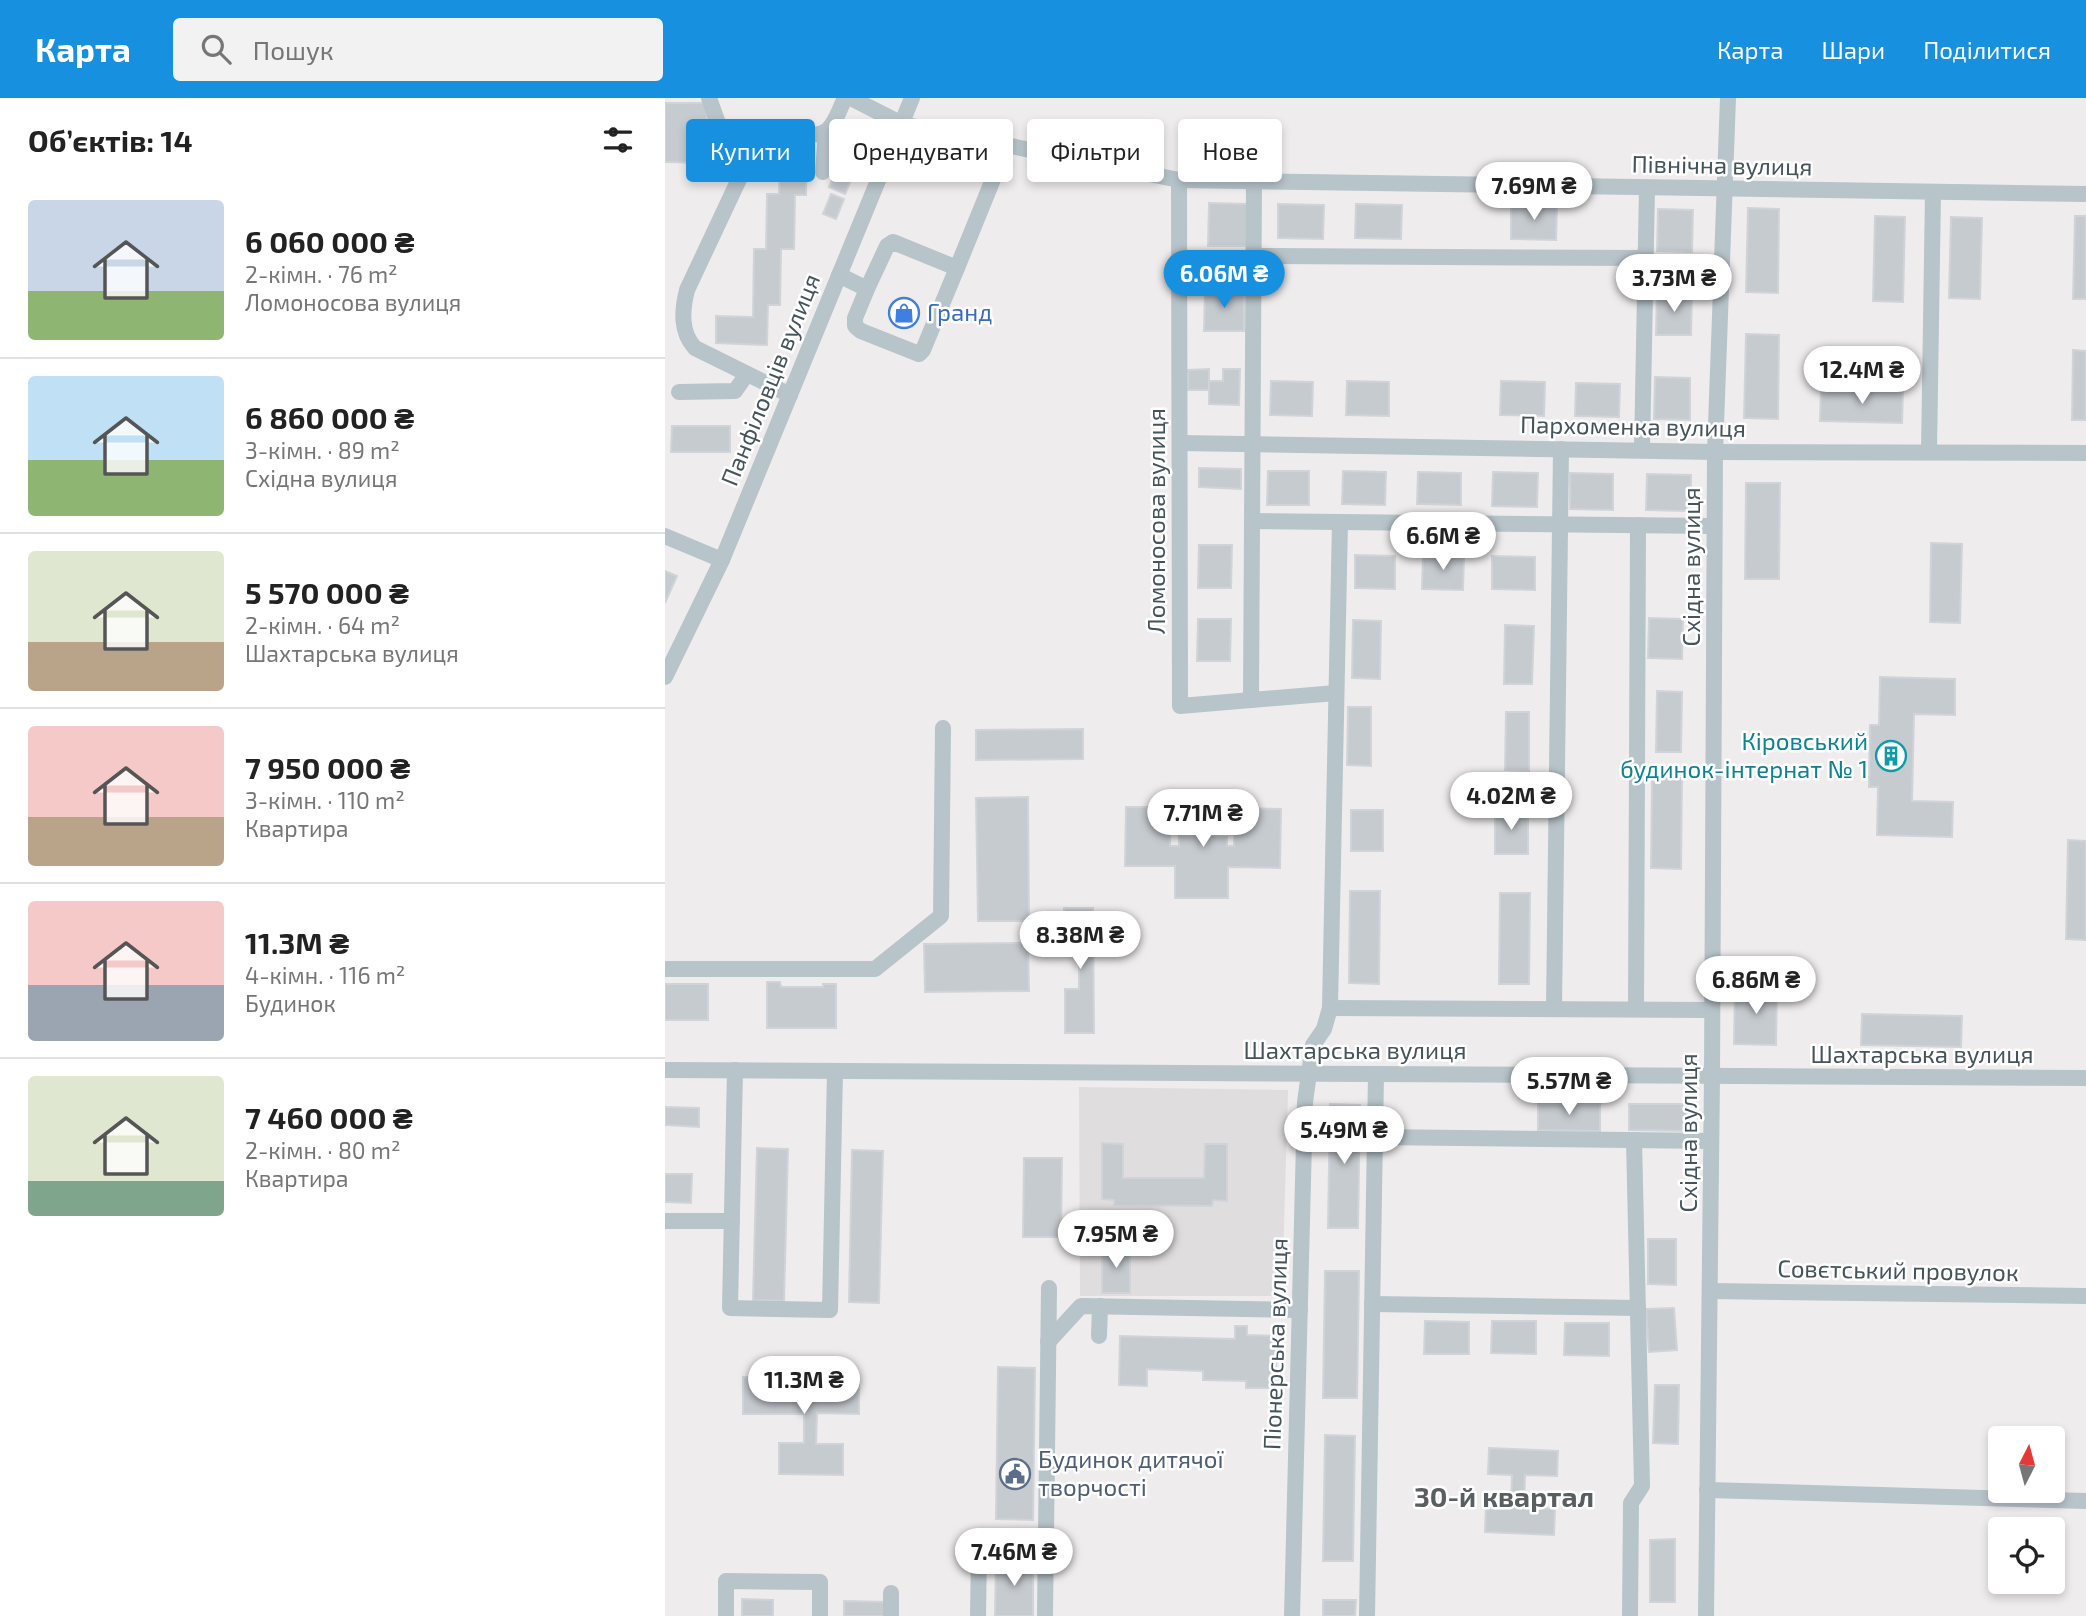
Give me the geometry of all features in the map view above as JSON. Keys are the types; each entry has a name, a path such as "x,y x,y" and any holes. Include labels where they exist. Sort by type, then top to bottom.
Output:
{"street":[{"path":"709,98 719,126 811,136 826,132 831,127 845,98"},
{"name":"Північна вулиця","path":"851,98 892,119"},
{"name":"Панфіловців вулиця","path":"904,119 912,98"},
{"name":"Східна вулиця","path":"1706,1616 1715,452 1728,98"},
{"path":"823,172 826,132"},
{"name":"Північна вулиця","path":"1013,146 1178,180"},
{"name":"Північна вулиця","path":"1282,181 2086,194"},
{"path":"738,182 687,290 683,305 687,339 695,348 790,396"},
{"name":"Панфіловців вулиця","path":"665,677 722,560 878,182"},
{"path":"957,268 893,242 887,246 867,289 855,318 855,326 861,331 919,354 923,350 957,268 992,182"},
{"name":"Ломоносова вулиця","path":"1179,182 1180,706 1336,693"},
{"path":"1251,700 1254,182"},
{"path":"1642,450 1647,188"},
{"path":"1929,452 1933,192"},
{"path":"1254,256 1646,258"},
{"path":"839,275 867,289"},
{"path":"679,393 735,391 747,374"},
{"name":"Пархоменка вулиця","path":"1179,443 1715,452 2086,453"},
{"path":"1554,1009 1561,449"},
{"path":"1252,521 1714,526"},
{"path":"1340,522 1330,1008 1712,1010"},
{"path":"1636,1009 1638,525"},
{"path":"665,536 722,560"},
{"path":"665,969 875,969 941,916 943,728"},
{"name":"Піонерська вулиця","path":"1292,1616 1305,1102 1313,1045 1324,1029 1330,1008"},
{"name":"Шахтарська вулиця","path":"665,1070 2086,1078"},
{"path":"735,1070 730,1308 830,1310 835,1071"},
{"path":"1367,1616 1376,1074"},
{"path":"1375,1138 1711,1141"},
{"path":"1630,1616 1631,1503 1642,1486 1634,1140"},
{"path":"665,1221 732,1221"},
{"path":"1045,1616 1049,1288"},
{"name":"Совєтський провулок","path":"1710,1292 2086,1296"},
{"path":"1372,1304 1638,1308"},
{"path":"1048,1342 1081,1306 1300,1310"},
{"path":"1099,1336 1100,1306"},
{"path":"1707,1490 2086,1501"},
{"path":"978,1616 979,1552"},
{"path":"726,1616 726,1581 820,1582 820,1616"},
{"path":"891,1593 891,1616"}],"shaded area":[{"path":"1079,1087 1288,1090 1282,1296 1080,1296"}],"building":[{"path":"665,103 707,103 707,119 686,119 686,163 665,162"},
{"path":"779,182 806,182 806,195 795,195 794,249 781,249 780,305 768,305 767,345 716,343 716,316 753,317 754,249 766,249 767,194 779,194"},
{"path":"831,182 850,182 845,194 829,187"},
{"path":"831,194 844,199 836,219 823,214"},
{"path":"1209,203 1247,204 1247,246 1208,246"},
{"path":"1278,204 1324,205 1323,239 1278,238"},
{"path":"1356,204 1402,205 1401,239 1355,238"},
{"path":"1511,205 1557,206 1556,240 1511,239"},
{"path":"1748,208 1779,209 1778,293 1746,292"},
{"path":"1658,209 1693,210 1692,252 1657,251"},
{"path":"1875,216 1905,217 1903,302 1873,301"},
{"path":"2075,216 2086,216 2086,299 2073,299"},
{"path":"1951,217 1982,218 1980,299 1949,298"},
{"path":"1205,288 1244,289 1244,331 1204,331"},
{"path":"1657,293 1692,293 1691,335 1656,335"},
{"path":"1746,334 1779,335 1778,419 1744,418"},
{"path":"2073,350 2086,351 2086,420 2072,420"},
{"path":"1209,369 1209,390 1188,390 1188,370"},
{"path":"1223,369 1240,369 1239,405 1209,404 1209,381 1223,381"},
{"path":"1655,377 1690,378 1690,420 1654,419"},
{"path":"1271,381 1313,382 1312,416 1270,415"},
{"path":"1347,381 1389,382 1389,416 1346,415"},
{"path":"1501,381 1545,382 1544,416 1500,415"},
{"path":"1576,383 1620,384 1619,417 1575,416"},
{"path":"1821,389 1903,390 1902,423 1820,421"},
{"path":"672,426 730,426 730,452 671,452"},
{"path":"1199,468 1241,469 1241,489 1199,487"},
{"path":"1268,471 1309,471 1309,505 1267,505"},
{"path":"1343,471 1386,472 1385,505 1342,504"},
{"path":"1418,472 1461,473 1461,505 1417,504"},
{"path":"1493,472 1538,473 1537,507 1492,506"},
{"path":"1570,473 1613,474 1613,510 1570,509"},
{"path":"1647,474 1691,475 1691,511 1646,510"},
{"path":"1746,483 1780,483 1779,579 1745,579"},
{"path":"1931,543 1962,544 1960,623 1930,622"},
{"path":"1199,545 1232,545 1231,588 1198,588"},
{"path":"1355,555 1395,556 1395,589 1355,588"},
{"path":"1423,555 1464,556 1463,590 1422,589"},
{"path":"1492,556 1535,557 1535,590 1492,589"},
{"path":"665,571 677,576 665,603"},
{"path":"1649,618 1683,619 1682,659 1648,658"},
{"path":"1198,619 1231,619 1230,661 1197,661"},
{"path":"1353,620 1381,621 1380,679 1352,678"},
{"path":"1505,625 1534,626 1532,684 1504,684"},
{"name":"Кіровський будинок-інтернат № 1","path":"1880,677 1955,679 1955,715 1914,714 1912,801 1953,802 1952,837 1877,835 1878,787 1869,787 1870,725 1879,725"},
{"path":"1657,691 1682,692 1681,752 1656,752"},
{"path":"1348,707 1371,707 1371,766 1347,765"},
{"path":"1506,712 1529,712 1529,771 1505,770"},
{"path":"1083,729 1083,759 976,760 976,730"},
{"path":"1652,778 1682,778 1681,869 1651,868"},
{"path":"1028,797 1029,921 978,921 976,798"},
{"path":"1126,807 1171,807 1170,846 1179,846 1179,836 1227,837 1227,846 1234,846 1235,808 1281,809 1280,868 1228,867 1228,898 1175,898 1175,866 1125,866"},
{"path":"1351,810 1383,810 1383,851 1351,851"},
{"path":"1495,810 1528,811 1528,854 1495,854"},
{"path":"2068,840 2086,841 2086,940 2066,939"},
{"path":"1350,891 1380,891 1379,984 1349,983"},
{"path":"1500,893 1530,893 1529,984 1499,984"},
{"path":"1064,908 1093,908 1094,1033 1065,1033 1065,989 1079,989 1079,950 1064,950"},
{"path":"1028,943 1029,991 925,992 924,944"},
{"path":"767,982 780,982 781,987 823,987 823,984 836,984 836,1028 767,1028"},
{"path":"665,984 708,984 708,1020 665,1020"},
{"path":"1735,987 1777,988 1776,1045 1734,1044"},
{"path":"1862,1014 1962,1016 1961,1047 1861,1045"},
{"path":"1330,1104 1360,1105 1358,1228 1328,1228"},
{"path":"1538,1104 1600,1104 1600,1131 1538,1130"},
{"path":"1629,1104 1691,1104 1691,1131 1629,1130"},
{"path":"665,1107 699,1108 699,1127 665,1125"},
{"path":"1102,1143 1123,1144 1123,1178 1204,1178 1205,1144 1227,1144 1227,1201 1213,1200 1212,1206 1114,1205 1114,1200 1102,1199"},
{"path":"757,1148 788,1149 784,1301 753,1300"},
{"path":"852,1150 883,1151 879,1303 849,1302"},
{"path":"1024,1158 1062,1158 1061,1237 1023,1237"},
{"path":"665,1174 692,1174 691,1203 665,1202"},
{"path":"1648,1239 1676,1239 1676,1285 1648,1284"},
{"path":"1102,1247 1130,1247 1130,1293 1102,1293"},
{"path":"1325,1271 1359,1271 1357,1398 1323,1398"},
{"path":"1674,1308 1677,1350 1649,1352 1646,1309"},
{"path":"1425,1321 1469,1322 1469,1354 1424,1354"},
{"path":"1492,1321 1536,1321 1536,1354 1491,1353"},
{"path":"1565,1323 1609,1323 1609,1356 1564,1355"},
{"path":"1235,1326 1247,1326 1247,1335 1277,1336 1275,1388 1246,1388 1246,1381 1203,1380 1203,1371 1147,1369 1147,1386 1119,1385 1120,1336 1235,1339"},
{"name":"Будинок дитячої творчості","path":"998,1367 1035,1368 1033,1520 996,1519"},
{"path":"743,1377 859,1377 859,1414 817,1413 816,1444 843,1444 843,1475 779,1474 779,1443 804,1443 804,1414 743,1414"},
{"path":"1655,1385 1679,1385 1678,1444 1653,1443"},
{"path":"1325,1435 1355,1436 1353,1561 1323,1561"},
{"path":"1489,1448 1558,1451 1557,1476 1525,1475 1524,1507 1555,1509 1554,1535 1485,1532 1486,1505 1511,1507 1512,1475 1488,1474"},
{"path":"1675,1539 1675,1602 1650,1602 1650,1540"},
{"path":"996,1559 1033,1559 1033,1616 995,1616"},
{"path":"742,1599 773,1600 773,1616 742,1616"},
{"path":"1323,1600 1356,1600 1355,1616 1323,1616"},
{"path":"844,1601 887,1602 887,1616 844,1616"}],"place":[{"name":"Гранд","path":"904,313"},
{"name":"Кіровський будинок-інтернат № 1","path":"1891,756"},
{"name":"Будинок дитячої творчості","path":"1015,1474"}],"district":[{"name":"30-й квартал","path":"1504,1497"}]}
